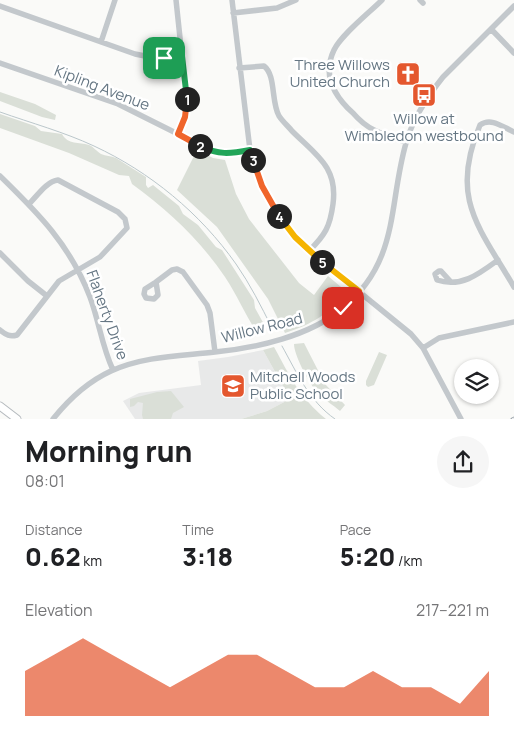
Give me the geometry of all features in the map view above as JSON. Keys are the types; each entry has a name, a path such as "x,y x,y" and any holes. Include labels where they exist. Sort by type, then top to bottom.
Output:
{"main road":[{"path":"0,406 17,419"}],"street":[{"path":"101,42 115,0"},
{"path":"176,0 187,104 185,117 178,134"},
{"path":"232,0 250,150 262,186 272,205 295,237 309,251 405,328 422,348 460,419"},
{"path":"233,13 277,8 296,0"},
{"path":"382,0 335,47 330,60 330,77 334,91 341,101 364,123 373,130 406,142"},
{"path":"0,6 146,57 182,56"},
{"name":"Willow Road","path":"53,419 78,392 113,370 134,362 215,352 266,342 308,330 337,313 359,291 375,270 388,241 406,142 417,114 443,77 514,6"},
{"path":"491,30 514,53"},
{"name":"Kipling Avenue","path":"0,63 118,104 216,153 250,150"},
{"path":"239,68 264,66 268,69 273,101 278,115 321,160 332,177 334,194 328,227 321,239 309,251"},
{"path":"514,132 494,122 487,121 480,125 473,141 468,168 468,190 477,226 514,287"},
{"name":"Flaherty Drive","path":"0,176 29,204 62,242 91,299 102,342 113,370"},
{"path":"0,330 7,335 17,335 60,282 100,258 123,234 126,228 125,219 118,212 58,180 53,180 29,204"},
{"path":"0,253 28,281 47,296"},
{"path":"451,282 471,279 498,260"},
{"path":"156,282 172,270 177,269 183,272 207,305 210,313 215,352"},
{"path":"422,348 439,338 514,322"}],"shaded area":[{"path":"0,92 35,104 56,115 55,120 0,101"},
{"path":"0,114 35,126 41,131 62,134 64,138 71,142 89,145 101,154 116,158 146,177 148,188 153,185 179,206 183,214 198,225 216,247 222,250 254,300 255,308 265,326 261,331 256,331 215,263 194,238 171,215 132,184 129,176 119,175 69,153 0,128"},
{"path":"197,150 213,158 225,160 236,194 249,219 299,283 314,295 328,276 347,292 326,312 312,322 285,333 268,299 217,227 177,190"},
{"path":"304,343 325,384 345,405 340,411 318,394 306,375 296,355 294,344"},
{"path":"274,347 290,377 302,394 326,419 241,419 267,411 290,399 263,350"},
{"name":"Mitchell Woods Public School","path":"263,350 290,399 267,411 241,419 135,419 123,401 139,393 201,385 198,361"},
{"path":"379,352 387,355 374,385 368,387 366,381"},
{"path":"171,391 184,407 173,413 171,419 143,419 143,403 138,402 130,407 130,399 157,392"}],"waterway":[{"path":"0,112 83,141 115,156 154,181 190,211 222,245 251,287 272,328"},
{"path":"282,346 311,395 335,419"}],"place":[{"name":"Three Willows United Church","path":"408,74"},
{"name":"Willow at Wimbledon westbound","path":"424,95"},
{"name":"Mitchell Woods Public School","path":"233,386"}],"route":[{"path":"164,58 182,56 187,110 178,134 216,153 225,154 250,150 262,186 272,205 295,237 331,270 359,291 343,308"}]}
